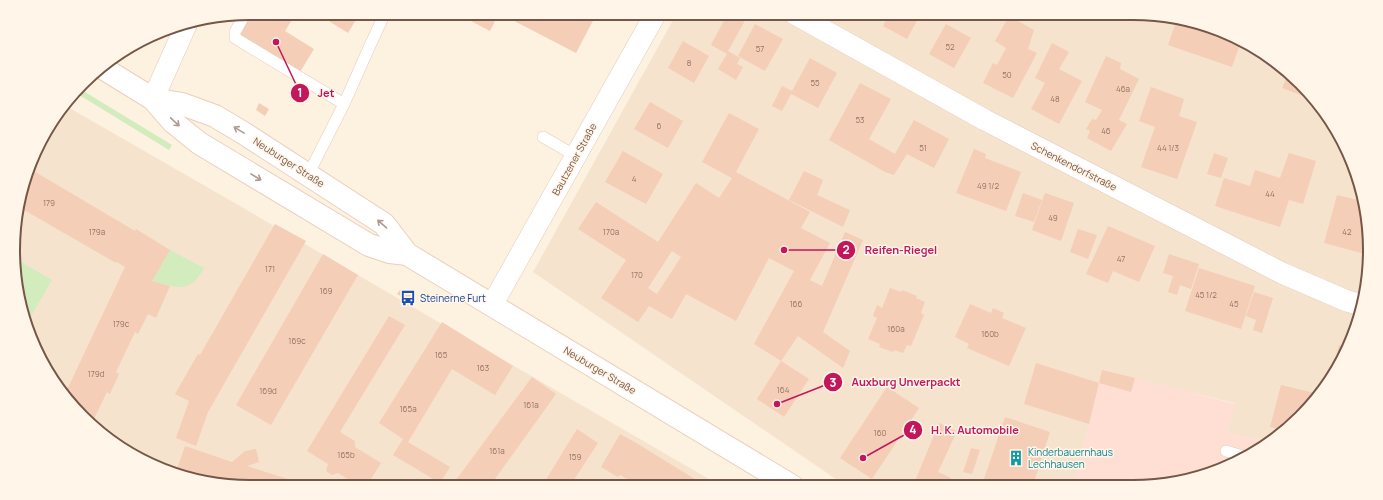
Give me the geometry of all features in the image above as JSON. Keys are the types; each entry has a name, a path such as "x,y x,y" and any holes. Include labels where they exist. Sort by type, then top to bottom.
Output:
{"street":[{"name":"Bautzener Straße","path":"492,305 652,20"},
{"name":"Schenkendorfstraße","path":"806,20 992,124 1282,273 1347,301 1357,304"},
{"path":"153,99 184,30"},
{"name":"Neuburger Straße","path":"107,70 153,99 173,122 199,143 369,245 390,252 407,254"},
{"name":"Neuburger Straße","path":"153,99 182,104 215,116 384,224 407,254 782,480"}],"lane":[{"path":"242,20 235,32 235,38 344,104"},
{"path":"308,175 344,104 382,20"},
{"path":"543,138 576,156"},
{"path":"1226,451 1238,455"}],"shaded area":[{"path":"673,20 1148,20 1178,24 1207,32 1235,44 1261,59 1285,77 1306,98 1332,135 1351,176 1359,205 1363,235 1363,265 1359,295 1351,324 1339,352 1324,378 1306,402 1285,423 1262,440 1227,433 1235,403 1135,379 1131,392 1099,383 1075,480 837,480 533,272"},
{"path":"69,108 711,480 235,480 205,476 190,472 176,468 148,456 122,441 98,423 77,402 51,365 32,324 24,295 20,265 20,235 24,205 32,176 51,135"},
{"path":"1135,378 1236,404 1227,433 1262,440 1235,456 1207,468 1178,476 1148,480 1075,480 1099,383 1131,392"}],"green space":[{"path":"83,91 172,145 169,150 80,95"},
{"path":"170,250 204,268 198,277 188,286 175,287 152,281"},
{"path":"20,261 52,280 30,317 24,295"}],"building":[{"path":"248,20 292,20 285,31 314,49 300,72 239,35"},
{"path":"327,20 356,20 348,33"},
{"path":"469,20 496,20 490,31"},
{"path":"512,20 593,20 576,53"},
{"path":"724,20 745,20 728,51 740,58 737,64 743,67 736,80 718,69 727,54 711,45"},
{"path":"886,20 917,20 907,39 883,26"},
{"path":"1007,20 1016,20 1034,30 1028,49 1037,53 1013,98 983,83 993,63 997,65 1006,48 995,41"},
{"path":"755,24 783,39 765,71 738,56"},
{"path":"946,24 971,38 954,68 929,54"},
{"path":"1175,24 1207,32 1239,46 1232,67 1168,45"},
{"path":"683,41 709,56 694,83 668,68"},
{"path":"1052,43 1069,52 1059,69 1082,81 1059,124 1031,109 1045,83 1035,78"},
{"path":"1106,56 1121,63 1120,69 1139,79 1119,120 1127,124 1111,151 1087,138 1090,131 1086,129 1092,119 1096,120 1102,110 1085,102"},
{"path":"810,58 837,73 818,108 791,94 782,111 772,106 782,86 792,91"},
{"path":"1286,78 1304,96 1282,88"},
{"path":"860,83 891,99 869,139 895,154 914,120 949,139 934,168 907,154 894,175 885,172 829,140"},
{"path":"1151,87 1184,99 1179,116 1197,122 1177,179 1141,167 1155,127 1139,121"},
{"path":"650,102 683,121 668,148 634,129"},
{"path":"259,103 269,109 265,116 256,110"},
{"path":"729,113 759,129 736,172 810,212 801,228 830,243 810,280 822,286 845,232 863,240 823,332 850,351 843,368 798,336 781,361 754,344 794,271 769,258 736,321 686,294 672,319 649,306 638,322 601,298 626,260 578,229 596,202 658,242 696,183 719,198 732,178 702,162","holes":["672,251 681,257 657,294 648,288"]},
{"path":"974,149 986,154 985,158 1021,172 1006,211 956,193"},
{"path":"623,151 663,174 646,204 605,182"},
{"path":"1214,153 1228,158 1221,178 1207,174"},
{"path":"1289,153 1316,161 1303,204 1289,200 1280,227 1215,206 1224,178 1250,186 1255,170 1280,178"},
{"path":"34,171 170,250 152,281 170,286 156,318 148,314 138,334 135,332 116,372 119,374 110,394 107,392 94,419 77,402 67,389 125,267 117,262 116,263 23,210"},
{"path":"804,171 823,180 817,195 850,210 843,227 789,200"},
{"path":"1023,193 1042,200 1034,222 1015,216"},
{"path":"1045,193 1074,203 1061,241 1032,230"},
{"path":"1337,195 1358,200 1363,235 1363,253 1324,243"},
{"path":"275,224 306,241 208,412 196,446 176,438 189,401 175,394 198,354 200,355"},
{"path":"1108,226 1155,246 1139,282 1113,271 1108,283 1086,274"},
{"path":"1078,229 1097,235 1088,259 1070,252"},
{"path":"323,254 358,275 271,425 236,405"},
{"path":"1169,254 1199,264 1191,289 1180,285 1177,295 1168,292 1173,276 1163,273"},
{"path":"1199,268 1255,286 1241,329 1185,311"},
{"path":"890,288 901,292 902,290 917,296 916,298 925,302 921,313 924,315 911,346 907,345 903,353 894,350 893,352 879,347 880,344 868,339 877,318 873,316 877,305 882,308"},
{"path":"401,289 415,298 412,303 397,294"},
{"path":"1254,292 1273,298 1262,333 1253,330 1256,320 1246,316"},
{"path":"970,304 991,313 993,308 1004,313 1002,318 1026,328 1009,366 967,348 969,344 955,337"},
{"path":"389,316 405,325 340,432 355,441 355,447 381,463 370,480 349,480 338,473 332,475 326,471 328,464 307,451"},
{"path":"442,322 513,366 495,395 452,369 408,442 450,467 442,480 435,480 393,455 403,439 379,423"},
{"path":"1339,345 1342,346 1339,352 1336,358"},
{"path":"781,361 809,379 784,417 757,399"},
{"path":"1036,363 1099,383 1089,424 1024,404"},
{"path":"1102,370 1135,378 1131,392 1099,383"},
{"path":"532,377 556,394 494,480 456,480"},
{"path":"1281,385 1313,393 1296,413 1285,423 1277,429 1270,427"},
{"path":"887,387 919,408 872,479 840,458"},
{"name":"Kinderbauernhaus Lechhausen","path":"1005,417 1050,432 1035,480 984,480"},
{"path":"939,423 957,431 938,472 951,478 950,480 915,480"},
{"path":"577,429 598,443 574,480 546,480"},
{"path":"620,434 696,480 629,480 620,475 618,477 601,467"},
{"path":"185,446 232,462 245,451 256,449 259,462 247,466 291,480 235,480 205,476 177,468"},
{"path":"971,448 980,450 972,474 963,472"}],"place":[{"name":"Jet","path":"276,42"},
{"name":"Reifen-Riegel","path":"784,250"},
{"name":"Steinerne Furt","path":"408,298"},
{"name":"Auxburg Unverpackt","path":"777,404"},
{"name":"H. K. Automobile","path":"863,458"},
{"name":"Kinderbauernhaus Lechhausen","path":"1016,458"}]}
